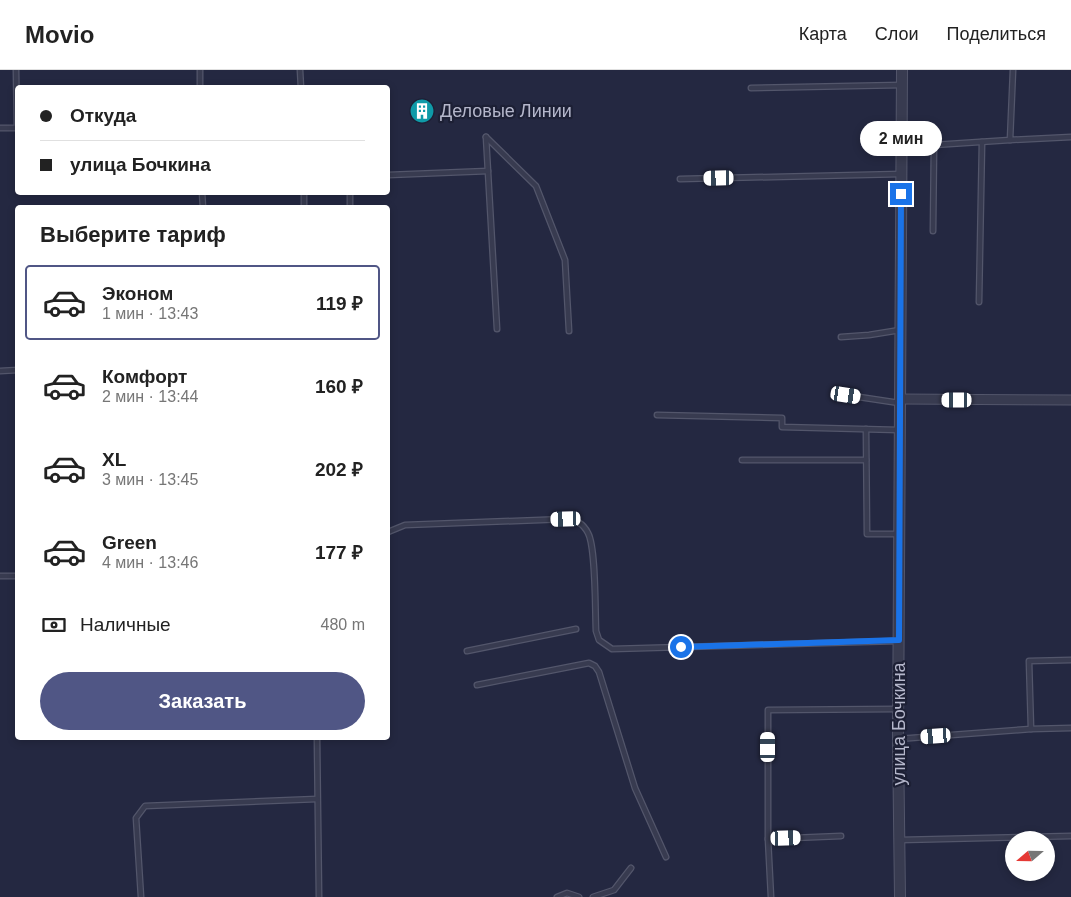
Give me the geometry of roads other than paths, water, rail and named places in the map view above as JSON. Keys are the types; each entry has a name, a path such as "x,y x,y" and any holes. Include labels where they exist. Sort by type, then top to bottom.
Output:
{"street":[{"name":"улица Бочкина","path":"900,897 898,739 902,70"},
{"path":"900,401 1071,400"}],"lane":[{"path":"16,70 16,85"},
{"path":"200,70 200,85"},
{"path":"300,70 300,85"},
{"path":"1010,140 1013,70"},
{"path":"751,88 902,85"},
{"path":"0,128 15,128"},
{"path":"496,329 486,137 536,186 565,260 569,331"},
{"path":"901,145 934,145 1071,137"},
{"path":"979,302 982,142"},
{"path":"933,231 934,145"},
{"path":"390,174 488,171"},
{"path":"680,179 901,174"},
{"path":"841,337 900,330"},
{"path":"0,371 15,370"},
{"path":"846,395 900,401"},
{"path":"657,415 782,418 782,427 900,430"},
{"path":"866,429 867,534 900,534"},
{"path":"742,460 866,460"},
{"path":"390,531 405,526 575,520 582,524 590,538 596,631 599,640 612,649 899,640"},
{"path":"0,576 15,576"},
{"path":"467,651 576,629"},
{"path":"1031,729 1029,661 1071,660"},
{"path":"478,685 589,663 595,666 599,672 616,725 634,788 666,857"},
{"path":"771,897 768,839 768,710 899,709"},
{"path":"898,739 1031,729 1071,728"},
{"path":"317,740 318,897"},
{"path":"142,897 136,818 145,806 317,799"},
{"path":"768,839 841,836"},
{"path":"899,840 1071,836"},
{"path":"593,897 614,890 631,868"},
{"path":"557,897 567,893 579,897"}],"place":[{"name":"Деловые Линии","path":"422,111"}]}
